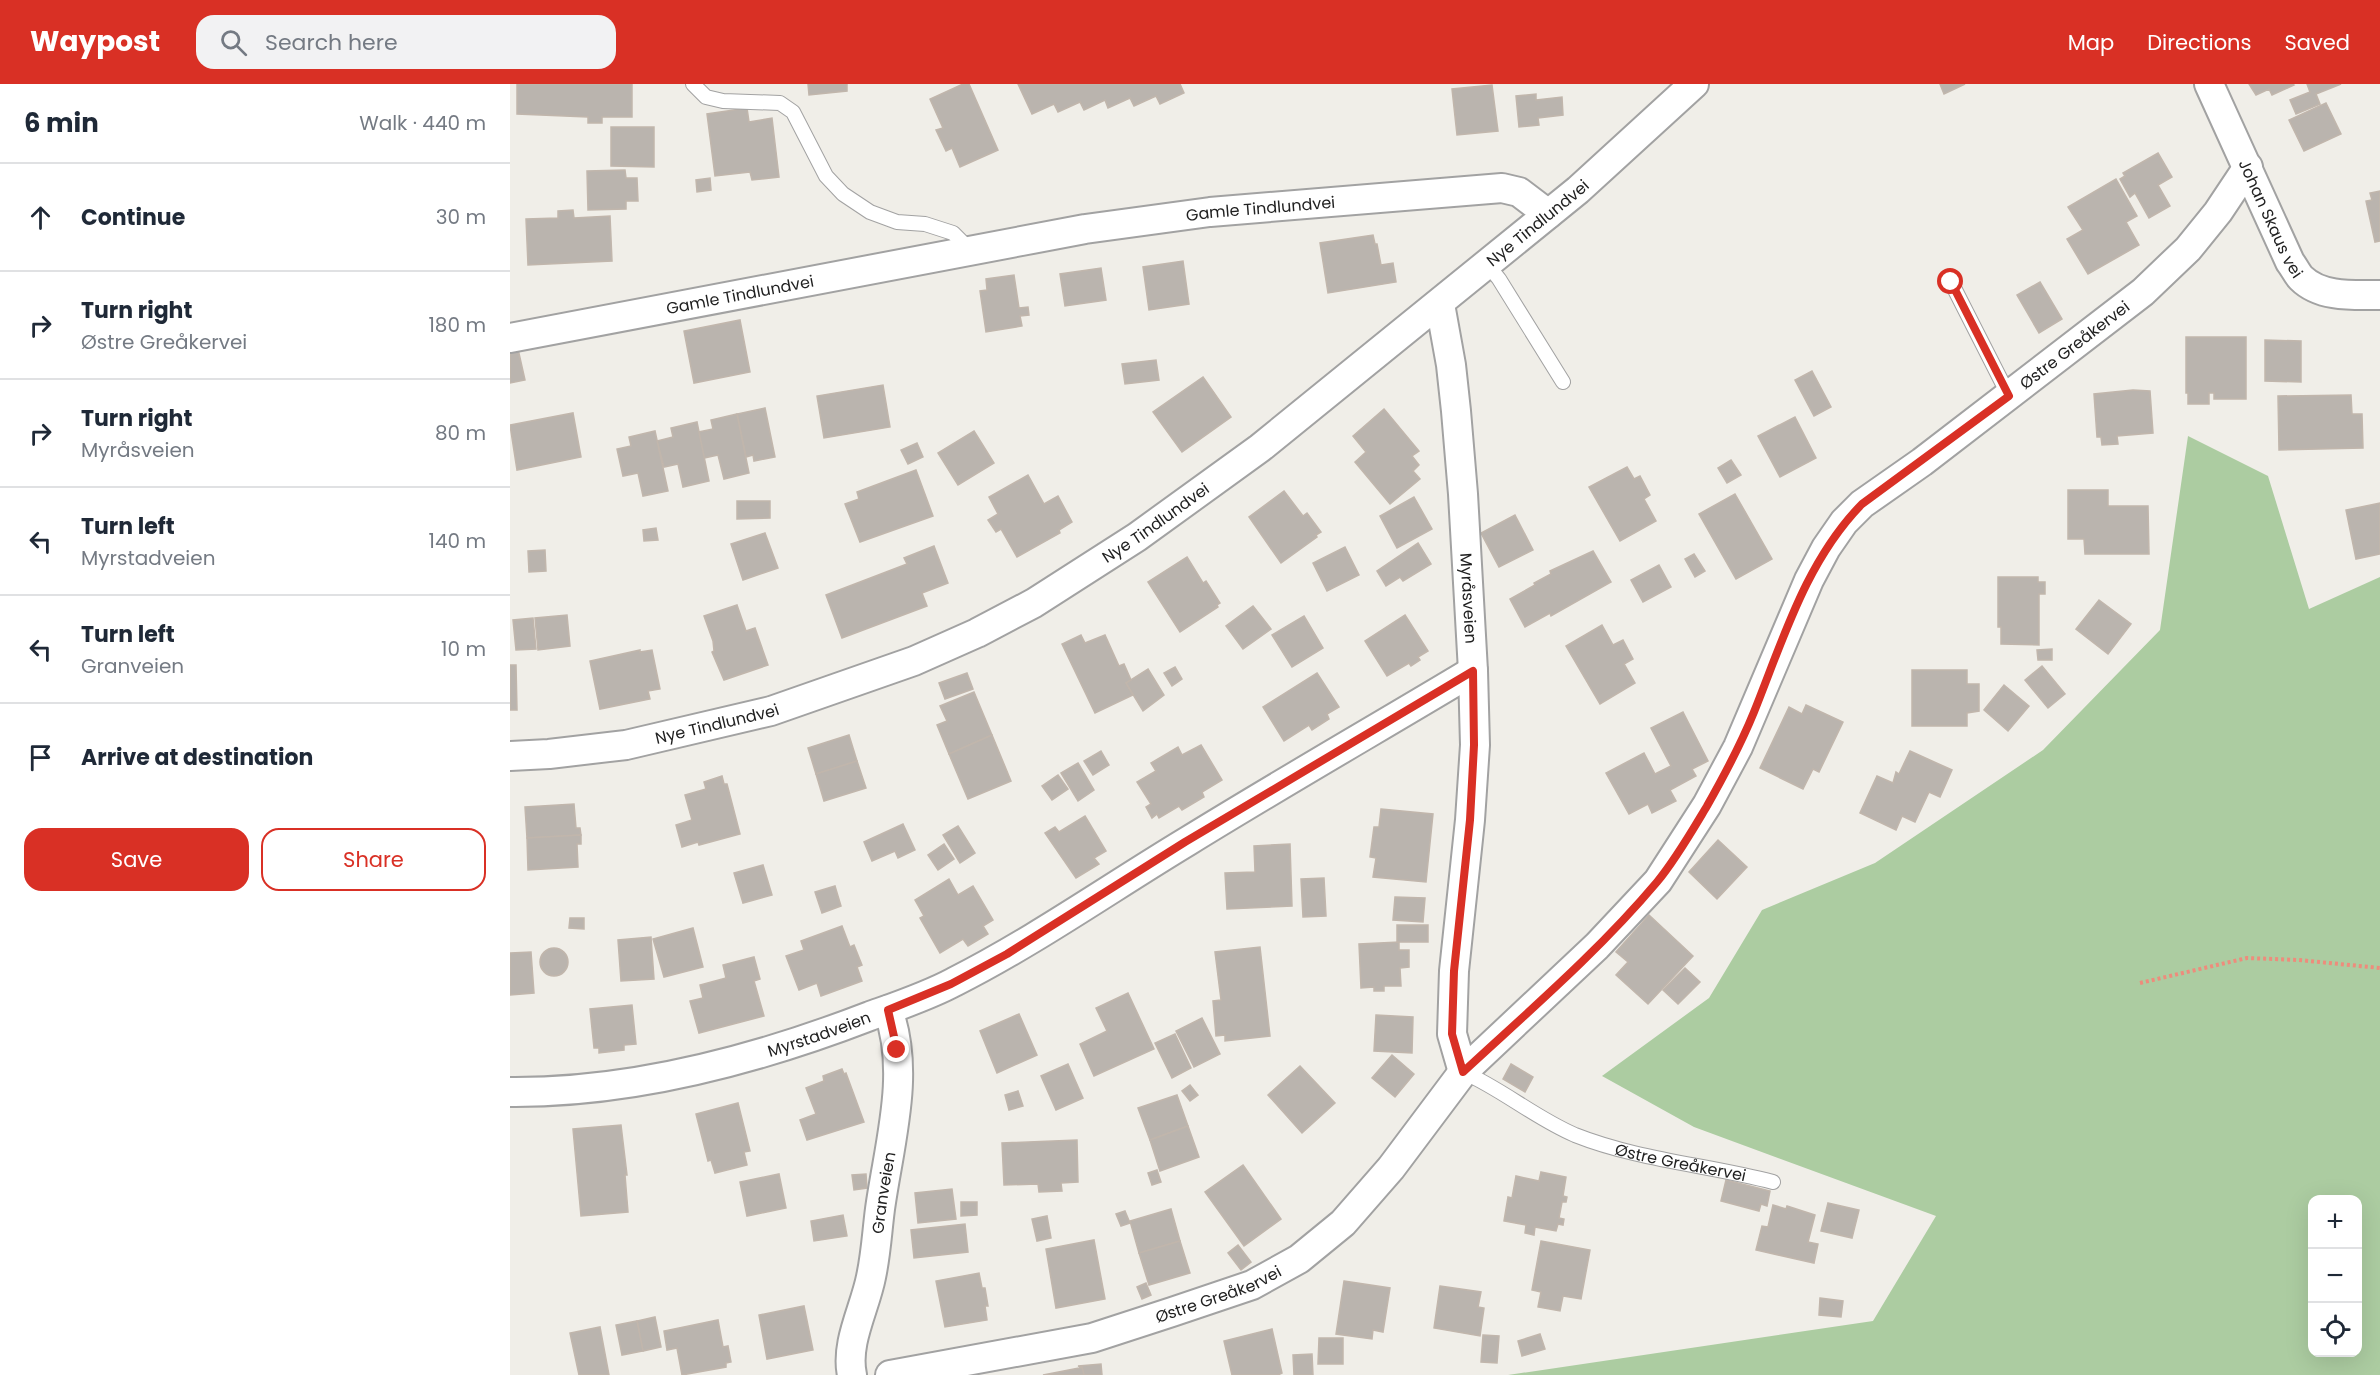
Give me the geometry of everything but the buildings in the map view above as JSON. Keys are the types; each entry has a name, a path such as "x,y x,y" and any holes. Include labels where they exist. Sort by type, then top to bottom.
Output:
{"street":[{"name":"Nye Tindlundvei","path":"510,756 626,745 771,711 914,661 1034,603 1137,537 1260,448 1578,190 1694,84"},
{"name":"Johan Skaus vei","path":"2209,84 2290,262 2301,278 2315,288 2339,294 2380,295"},
{"name":"Østre Greåkervei","path":"890,1375 1092,1338 1252,1284 1299,1259 1343,1223 1391,1168 1463,1072 1553,989 1620,923 1658,881 1707,806 1737,747 1809,580 1826,548 1844,522 1862,504 2009,396 2167,271 2218,212 2248,167"},
{"name":"Gamle Tindlundvei","path":"510,338 969,249 1085,229 1210,212 1502,188 1519,192 1548,214"},
{"name":"Myråsveien","path":"1440,303 1451,365 1464,494 1473,671 1474,745 1470,820 1454,971 1452,1034 1463,1072"},
{"name":"Myrstadveien","path":"510,1092 541,1092 623,1083 719,1065 807,1040 951,984 1007,954 1216,824 1473,671"},
{"name":"Granveien","path":"852,1375 851,1357 871,1279 879,1236 896,1096 897,1050 888,1010"}],"lane":[{"path":"693,84 706,97 723,101 780,103 787,107 794,112 826,176 843,194 870,212 897,222 925,224 952,233 969,249"},
{"path":"1487,264 1499,279 1563,382"},
{"path":"1951,282 2009,396"},
{"name":"Østre Greåkervei","path":"1463,1072 1488,1083 1575,1135 1613,1147 1773,1182"}],"path":[{"path":"2140,983 2247,958 2299,960 2380,968"}],"green space":[{"path":"2188,436 2268,476 2309,609 2380,577 2380,1375 1508,1375 1873,1321 1936,1216 1694,1127 1602,1076 1709,998 1762,910 1875,863 2043,750 2160,630"}],"route":[{"path":"897,1050 893,1023 888,1010 951,984 1007,954 1185,842 1473,671 1474,745 1470,820 1454,971 1452,1034 1463,1072 1553,989 1620,923 1658,881 1707,806 1753,715 1809,580 1826,548 1844,522 1862,504 2009,396 1951,282"}]}
